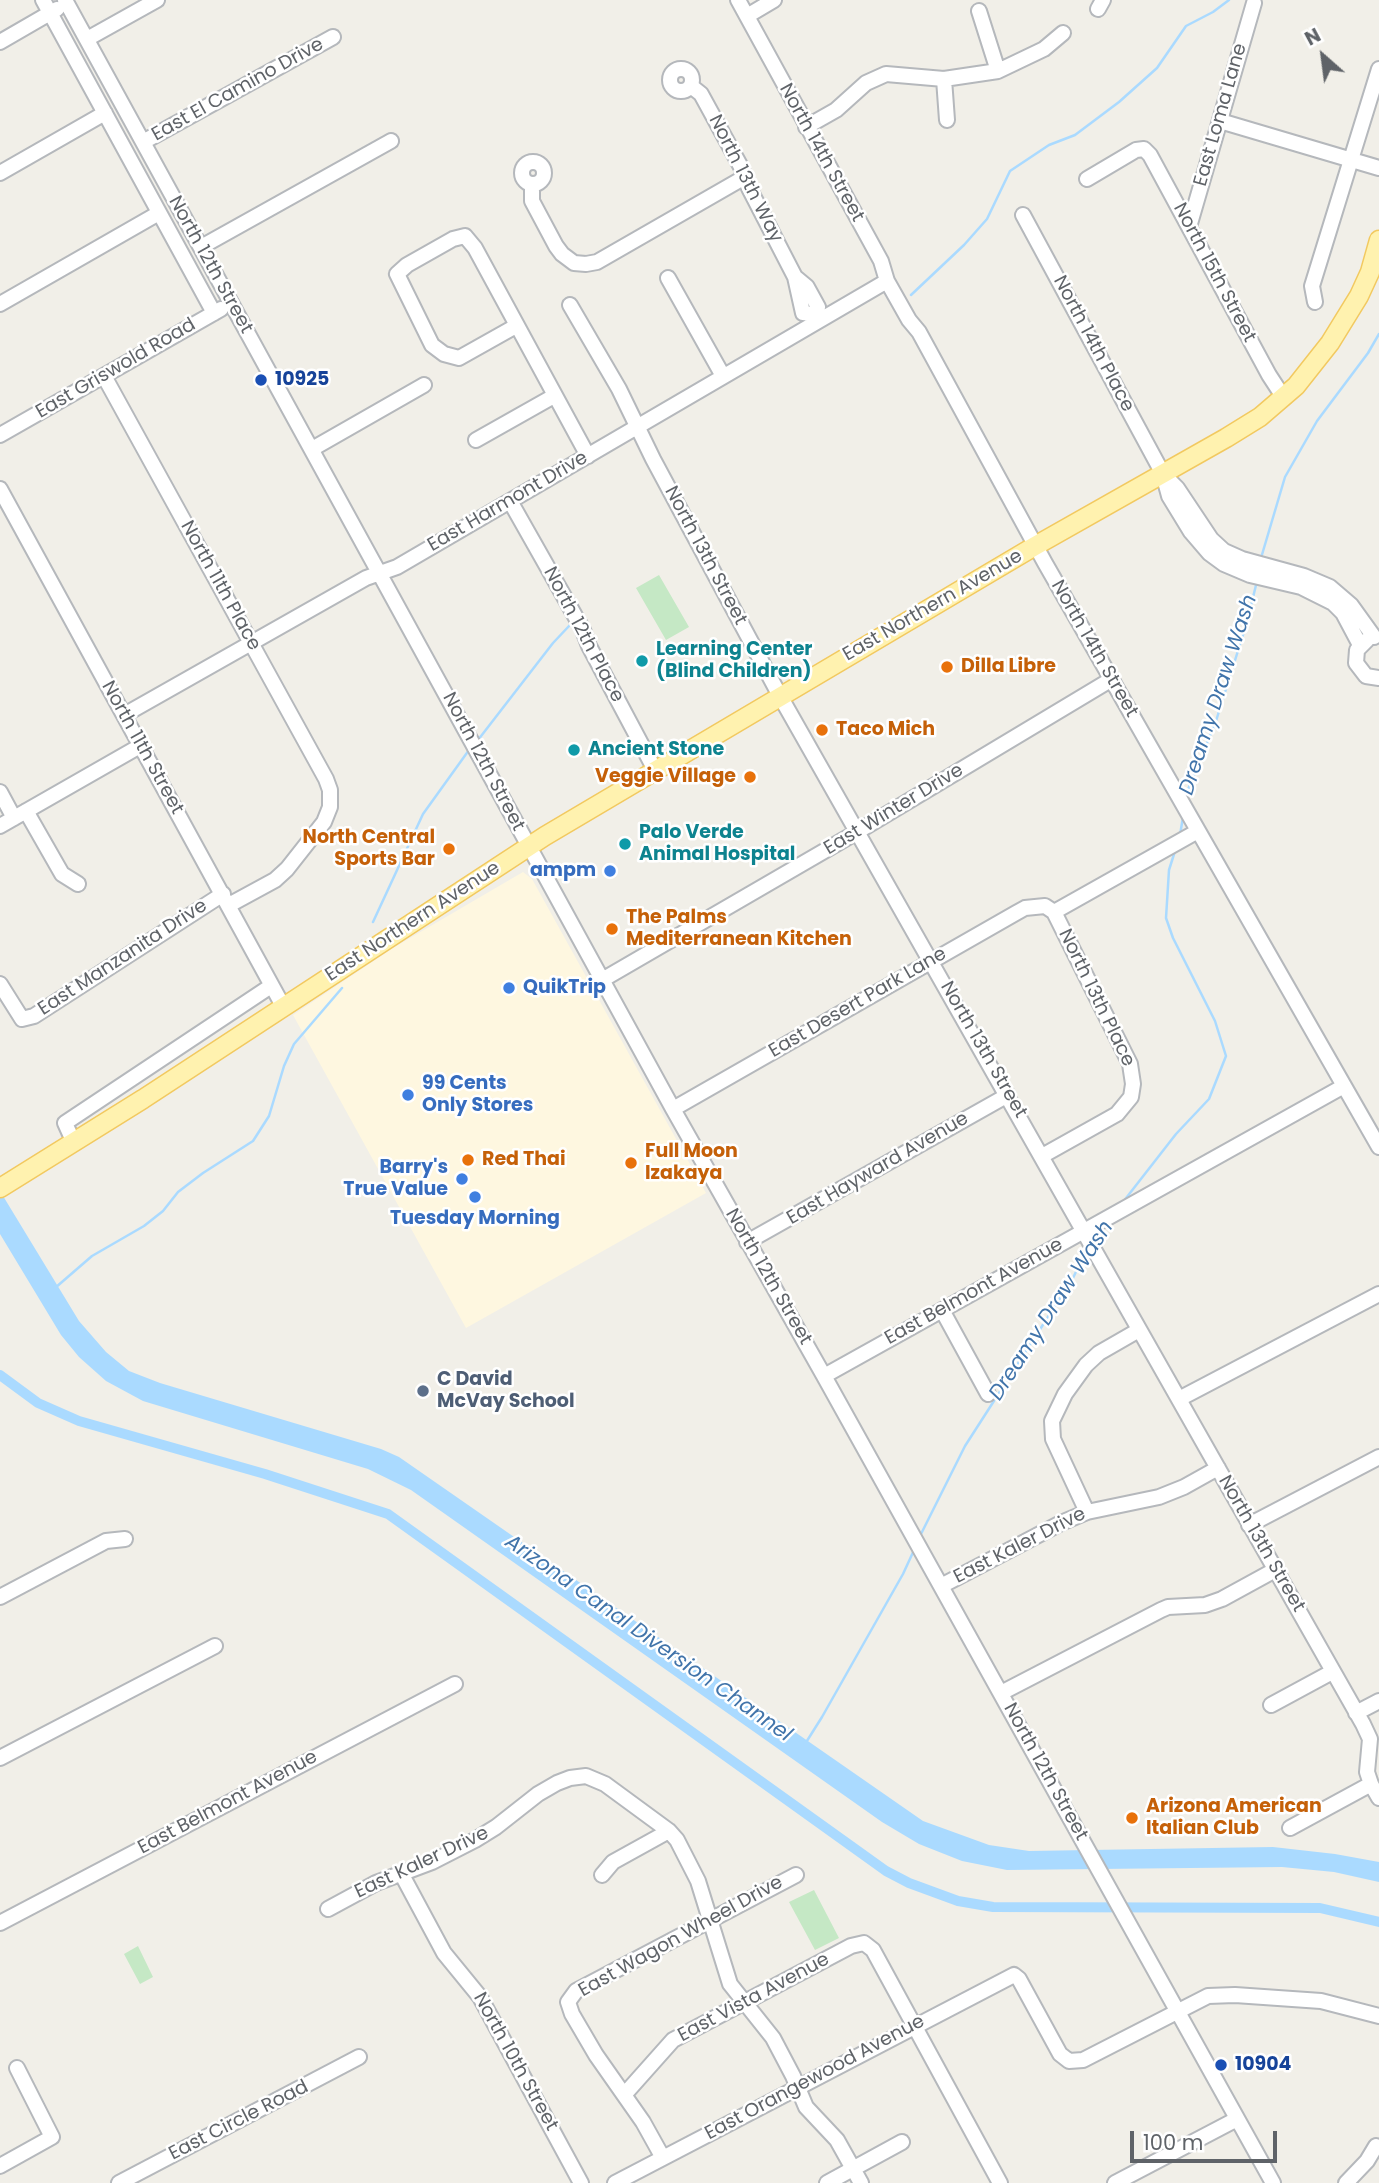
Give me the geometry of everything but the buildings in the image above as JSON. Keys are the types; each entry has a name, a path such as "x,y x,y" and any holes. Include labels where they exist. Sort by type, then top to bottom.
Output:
{"main road":[{"name":"East Northern Avenue","path":"2,1186 74,1143 529,846 1035,546 1241,428 1283,398 1312,368 1346,319 1370,272 1379,243"}],"street":[{"path":"87,39 157,0"},
{"name":"North 14th Street","path":"738,0 881,261 887,281 919,332 1035,546 1379,1147"},
{"path":"747,16 774,0"},
{"path":"0,42 46,7 66,2"},
{"name":"North 12th Street","path":"66,2 673,1109 942,1586 1273,2183"},
{"name":"East Loma Lane","path":"1189,227 1254,3"},
{"name":"North 12th Street","path":"46,7 214,313"},
{"path":"979,11 998,71"},
{"path":"806,127 836,110 866,83 886,74 944,79 998,71 1044,50 1063,33"},
{"name":"East El Camino Drive","path":"143,142 333,37"},
{"path":"1315,302 1312,286 1379,69"},
{"path":"944,79 947,120"},
{"name":"North 13th Way","path":"691,86 701,94 795,276 807,287 818,307 815,318"},
{"path":"0,173 105,113"},
{"path":"1220,121 1379,168"},
{"path":"201,247 391,141"},
{"name":"North 15th Street","path":"1087,178 1136,150 1144,149 1150,155 1283,398"},
{"path":"532,185 532,201 556,246 574,263 586,264 597,262 745,177"},
{"path":"0,304 159,213"},
{"name":"North 14th Place","path":"1023,215 1163,474 1169,496 1202,547 1224,564 1269,573 1304,576 1330,587 1351,605 1377,638 1360,645 1356,654 1357,666 1366,676 1378,679"},
{"path":"516,326 459,358 444,354 432,345 397,274 429,252 453,239 465,236 475,248 588,456"},
{"path":"668,278 723,376"},
{"name":"East Harmont Drive","path":"124,715 366,578 397,567 723,376 815,318 887,281"},
{"name":"East Griswold Road","path":"0,435 231,303"},
{"name":"North 13th Street","path":"570,305 620,389 637,427 780,696 1356,1713 1370,1739 1367,1772 1379,1798"},
{"name":"North 11th Place","path":"104,376 326,779 331,798"},
{"path":"312,449 424,385"},
{"path":"476,439 554,396"},
{"name":"North 11th Street","path":"0,489 284,1006"},
{"name":"North 12th Place","path":"510,501 583,631 655,770"},
{"name":"North 14th Place","path":"1269,573 1333,603 1348,620 1360,645"},
{"name":"East Winter Drive","path":"602,979 857,832 1112,680"},
{"path":"0,826 140,746"},
{"path":"0,792 20,814 62,874 78,884"},
{"name":"East Manzanita Drive","path":"0,984 22,1019 34,1016 226,900 275,880 324,822 331,798"},
{"name":"East Desert Park Lane","path":"673,1109 1025,908 1049,909 1198,831"},
{"name":"North 13th Place","path":"1042,1156 1117,1114 1131,1097 1133,1084 1130,1064 1049,909"},
{"path":"74,1143 65,1123 271,986"},
{"name":"East Belmont Avenue","path":"824,1376 1344,1086"},
{"name":"East Hayward Avenue","path":"747,1242 1008,1095"},
{"path":"1179,1399 1379,1294"},
{"path":"942,1310 988,1394"},
{"path":"1087,1512 1047,1431 1055,1412 1086,1365 1099,1353 1139,1330"},
{"path":"1250,1525 1379,1457"},
{"name":"East Kaler Drive","path":"942,1586 1061,1523 1087,1512 1159,1497 1218,1468"},
{"path":"0,1597 106,1541 125,1539"},
{"path":"1001,1693 1161,1610 1168,1607 1205,1605 1222,1599 1275,1570"},
{"path":"0,1758 215,1646"},
{"path":"1270,1704 1332,1672"},
{"name":"East Belmont Avenue","path":"0,1923 455,1684"},
{"path":"1356,1713 1379,1700"},
{"name":"East Kaler Drive","path":"328,1909 376,1883 432,1862 475,1840 538,1794 570,1778 586,1776 605,1784 669,1831"},
{"path":"1290,1828 1371,1784"},
{"path":"602,1875 613,1862 669,1831 677,1840 698,1881 730,1984 773,2038 806,2107 830,2129 861,2183"},
{"name":"North 10th Street","path":"401,1873 444,1953 480,1997 581,2183"},
{"name":"East Wagon Wheel Drive","path":"624,2095 596,2055 572,2014 568,2001 576,1992 796,1875"},
{"name":"East Vista Avenue","path":"624,2095 673,2040 851,1946 864,1943 873,1950 913,2027"},
{"name":"East Orangewood Avenue","path":"615,2183 1014,1975 1019,1979 1060,2054 1069,2061 1083,2060 1178,2012"},
{"path":"1178,2012 1208,1996 1234,1995 1321,2001 1379,2016"},
{"path":"913,2027 1000,2183"},
{"name":"East Circle Road","path":"119,2183 359,2057"},
{"path":"0,2166 52,2137 18,2068"},
{"path":"624,2095 663,2158"},
{"path":"1115,2183 1237,2119"},
{"path":"827,2183 902,2143"},
{"path":"1346,2183 1367,2161 1376,2146"}],"shaded area":[{"path":"523,872 532,879 706,1193 466,1328 293,1015 393,948"}],"green space":[{"path":"659,575 689,627 666,640 636,588"},
{"path":"814,1890 839,1938 815,1950 789,1902"},
{"path":"138,1946 153,1977 140,1984 124,1954"}],"water":[{"name":"Arizona Canal Diversion Channel","path":"0,1191 79,1321 106,1352 129,1371 160,1383 381,1449 399,1457 923,1821 989,1845 1029,1851 1273,1847 1335,1854 1379,1862 1379,1882 1334,1872 1282,1867 1007,1870 962,1861 919,1844 882,1822 411,1490 368,1469 143,1401 106,1381 79,1357 61,1335 0,1234"}],"waterway":[{"path":"911,295 964,245 987,219 1010,171 1049,145 1075,135 1119,102 1157,68 1186,26 1229,0"},
{"name":"Dreamy Draw Wash","path":"1261,558 1285,477 1317,421 1379,334"},
{"name":"Dreamy Draw Wash","path":"1185,797 1216,721 1257,581"},
{"path":"478,740 570,625"},
{"path":"373,922 423,814 469,750"},
{"name":"Dreamy Draw Wash","path":"1180,835 1183,817"},
{"name":"Dreamy Draw Wash","path":"1123,1202 1176,1134 1209,1099 1226,1056 1215,1021 1173,938 1166,918 1169,870 1175,851"},
{"path":"55,1288 92,1256 144,1226 163,1211 178,1192 203,1173 253,1141 269,1116 284,1066 294,1044 342,988"},
{"name":"Dreamy Draw Wash","path":"1094,1241 1104,1226"},
{"name":"Dreamy Draw Wash","path":"920,1536 965,1446 1073,1278 1087,1249"},
{"path":"0,1375 38,1403 79,1421 265,1474 388,1514 886,1871 909,1883 958,1901 993,1907 1320,1908 1379,1922"},
{"name":"Dreamy Draw Wash","path":"805,1744 903,1574 915,1548"}],"place":[{"name":"10925","path":"261,380"},
{"name":"Learning Center (Blind Children)","path":"642,661"},
{"name":"Dilla Libre","path":"947,667"},
{"name":"Taco Mich","path":"822,730"},
{"name":"Ancient Stone","path":"574,750"},
{"name":"Veggie Village","path":"750,777"},
{"name":"Palo Verde Animal Hospital","path":"625,844"},
{"name":"North Central Sports Bar","path":"449,849"},
{"name":"ampm","path":"610,871"},
{"name":"The Palms Mediterranean Kitchen","path":"612,929"},
{"name":"QuikTrip","path":"509,988"},
{"name":"99 Cents Only Stores","path":"408,1095"},
{"name":"Red Thai","path":"468,1160"},
{"name":"Full Moon Izakaya","path":"631,1163"},
{"name":"Barry's True Value","path":"462,1179"},
{"name":"Tuesday Morning","path":"475,1197"},
{"name":"C David McVay School","path":"423,1391"},
{"name":"Arizona American Italian Club","path":"1132,1818"},
{"name":"10904","path":"1221,2065"}]}
